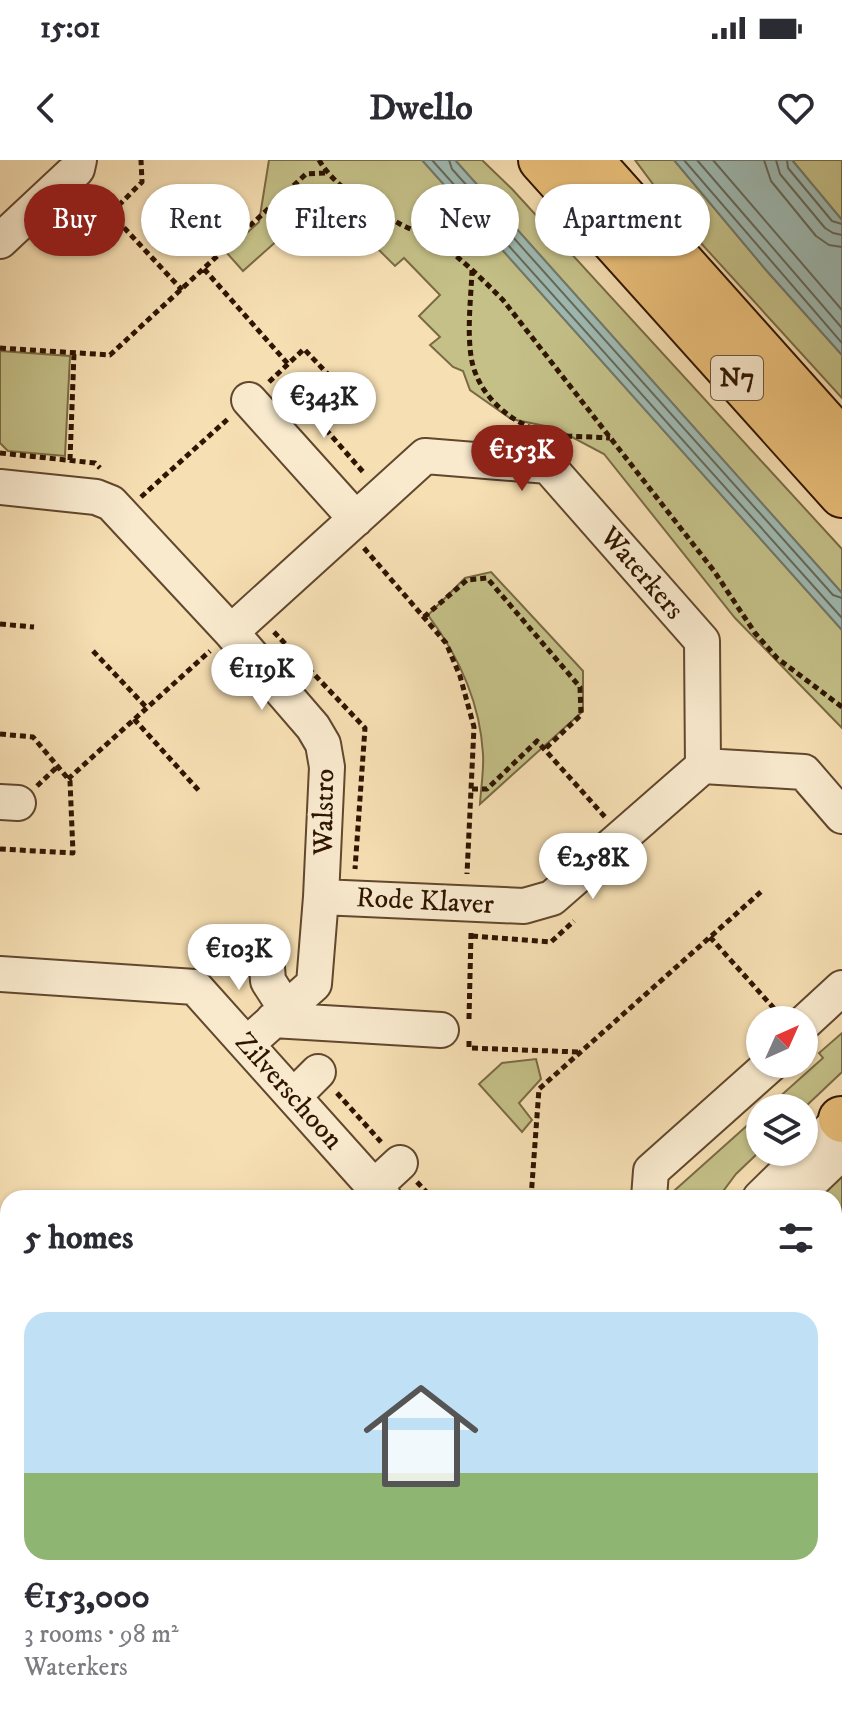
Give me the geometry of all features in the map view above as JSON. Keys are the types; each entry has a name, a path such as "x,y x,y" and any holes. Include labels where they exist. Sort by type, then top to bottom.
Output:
{"highway":[{"name":"N7","path":"507,160 545,184"},
{"name":"N7","path":"541,160 569,184"},
{"name":"N7","path":"590,160 605,184"},
{"name":"N7","path":"615,160 623,184"},
{"name":"N7","path":"651,256 842,495"},
{"name":"N7","path":"653,256 842,442"}],"street":[{"path":"59,184 76,167"},
{"path":"0,241 24,218"},
{"path":"249,400 351,523"},
{"name":"Waterkers","path":"231,632 425,456 548,466 702,641 703,766"},
{"name":"Walstro","path":"0,487 96,497 123,512 313,727 323,744 327,767 314,984 280,1014 254,1063"},
{"path":"703,766 804,772 842,816"},
{"name":"Rode Klaver","path":"321,897 524,906 552,898 703,766"},
{"path":"267,967 268,981 280,1014 460,1028"},
{"name":"Zilverschoon","path":"0,974 195,987 206,979 254,1063 294,1096 377,1190"},
{"path":"818,1010 842,988"},
{"path":"294,1096 318,1072"},
{"path":"650,1190 651,1171 755,1078"},
{"path":"768,1190 842,1119"},
{"path":"802,1190 842,1152"},
{"path":"380,1190 400,1163"}],"path":[{"path":"125,200 142,182 141,160"},
{"path":"319,160 326,173 388,216 436,241 472,269 503,300 714,571 777,658 842,707"},
{"path":"76,167 89,184"},
{"path":"0,348 110,355 306,174 326,173"},
{"path":"125,229 182,290"},
{"path":"204,269 288,364"},
{"path":"472,269 471,358 477,381 490,400 527,427 550,434 610,438"},
{"path":"70,460 74,353"},
{"path":"351,523 446,643 460,676 474,727 469,904 460,1028 469,1048 581,1052"},
{"path":"424,617 467,580 487,578 580,687 581,715 545,749"},
{"path":"0,624 34,627"},
{"path":"68,779 231,632"},
{"path":"93,651 147,708"},
{"path":"134,719 201,793"},
{"path":"472,789 487,789 537,741 623,836"},
{"path":"532,1190 539,1089 763,890"},
{"path":"710,937 772,1006"},
{"path":"318,1072 425,1190"}],"shaded area":[{"path":"269,160 422,160 443,184 411,184 411,256 508,256 842,630 842,728 735,618 604,454 555,428 511,419 470,390 463,371 453,367 430,345 440,337 419,316 440,295 404,258 395,266 385,256 395,256 395,184 266,184 266,250 243,271 230,256 250,256 250,230 259,222"},
{"path":"455,160 482,160 507,184 476,184"},
{"path":"635,160 674,160 694,184 653,184"},
{"path":"792,160 842,160 842,220"},
{"path":"519,197 535,214 535,250 519,232"},
{"path":"710,203 842,355 842,398 710,253"},
{"path":"541,256 573,256 842,549 842,593"},
{"path":"0,351 70,356 65,456 8,451 0,443"},
{"path":"491,572 583,671 583,711 480,804 483,760 477,716 458,663 428,615 465,578"},
{"path":"842,1033 842,1072 818,1095 783,1094 801,1078 818,1078 818,1062 823,1058 819,1053"},
{"path":"536,1059 541,1079 519,1103 532,1120 522,1132 479,1084 502,1063"},
{"path":"746,1127 746,1164 724,1190 675,1190"},
{"path":"842,1169 842,1190 814,1190"}],"water":[{"path":"422,160 455,160 476,184 443,184"},
{"path":"674,160 792,160 842,220 842,355 710,203 710,184 694,184"},
{"path":"519,232 535,250 535,256 541,256 842,593 842,630 508,256 519,256"}]}
